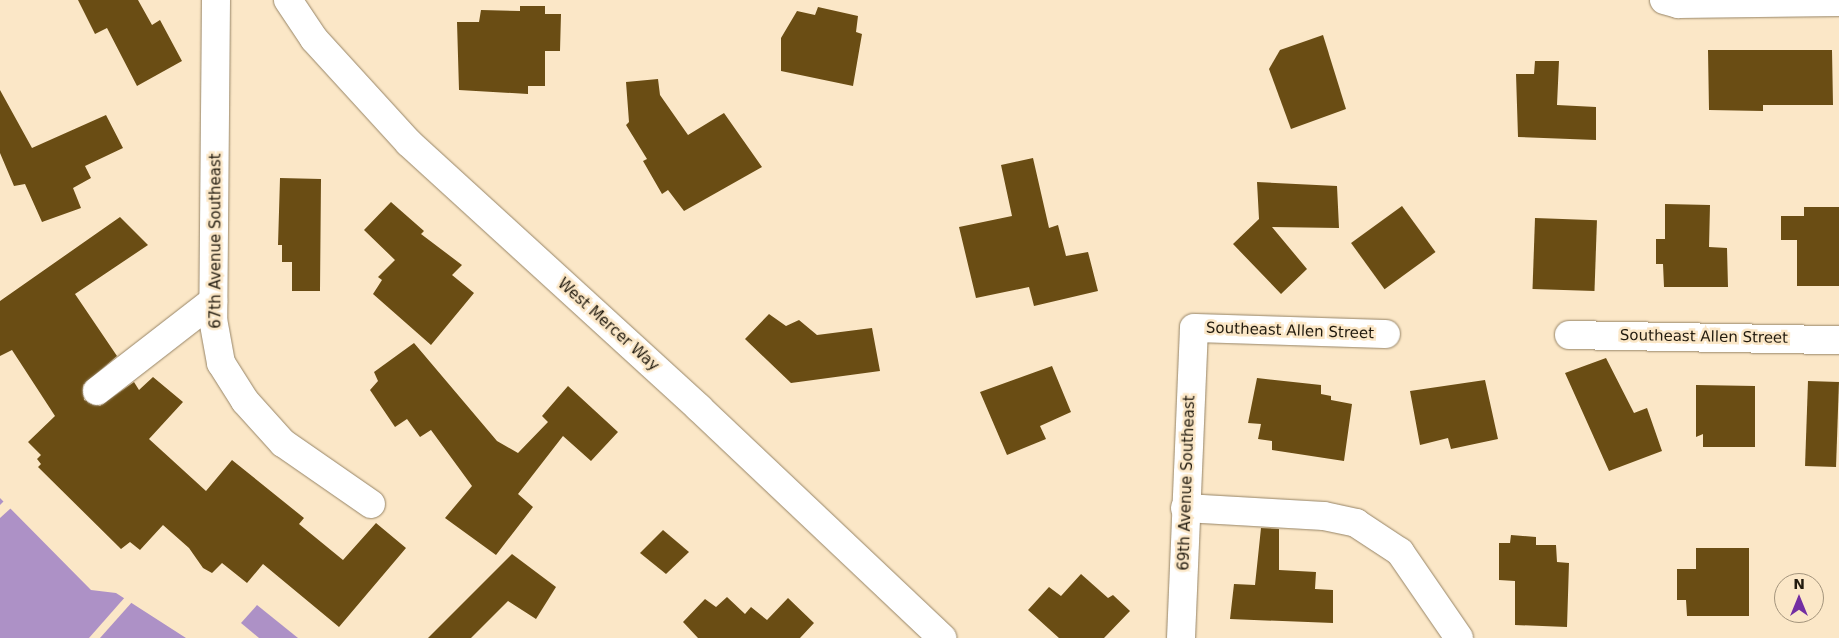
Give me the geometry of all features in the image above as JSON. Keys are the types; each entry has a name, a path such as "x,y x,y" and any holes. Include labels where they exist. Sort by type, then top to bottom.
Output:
{"street":[{"name":"67th Avenue Southeast","path":"216,0 213,301 221,363 245,401 283,443 371,504"},
{"name":"West Mercer Way","path":"288,0 314,39 409,143 699,408 942,638"},
{"path":"1664,0 1678,4 1839,2"},
{"path":"97,390 213,301"},
{"name":"Southeast Allen Street","path":"1194,328 1386,334"},
{"name":"69th Avenue Southeast","path":"1181,638 1194,328"},
{"name":"Southeast Allen Street","path":"1568,335 1839,340"},
{"path":"1185,508 1324,516 1356,523 1400,552 1459,638"}],"shaded area":[{"path":"0,498 91,590 116,593 186,638 0,638"},
{"path":"257,605 298,638 259,638 241,623"}],"pier":[{"path":"4,501 11,508 0,518 0,505"},
{"path":"126,596 133,601 100,638 89,638"}],"building":[{"path":"78,0 138,0 152,25 160,20 182,61 137,86 107,28 95,34"},
{"path":"520,6 545,6 545,14 561,14 560,51 545,51 545,86 528,86 528,94 459,90 457,22 479,22 481,10 520,11"},
{"path":"818,7 858,16 856,32 862,34 853,86 781,71 781,38 797,11 815,15"},
{"path":"1323,35 1346,109 1291,129 1269,69 1280,50"},
{"path":"1708,50 1832,50 1833,105 1763,105 1763,111 1709,110"},
{"path":"1535,61 1559,61 1557,105 1596,107 1596,140 1518,137 1516,74 1534,74"},
{"path":"658,79 660,95 688,135 724,113 762,167 684,211 668,190 662,194 643,161 647,159 626,125 629,122 626,82"},
{"path":"0,90 32,148 106,115 123,148 85,166 91,178 73,188 81,208 42,222 25,184 14,186 0,153"},
{"path":"1033,158 1049,228 1058,225 1066,256 1088,252 1098,291 1034,306 1029,287 976,298 959,227 1012,216 1001,165"},
{"path":"280,178 321,179 320,291 292,291 292,262 282,262 282,245 278,245"},
{"path":"1257,182 1337,186 1339,228 1272,227 1307,269 1281,294 1233,244 1259,219"},
{"path":"391,202 424,231 421,234 462,265 452,275 474,293 431,345 373,294 382,280 378,277 395,260 364,230"},
{"path":"1665,204 1710,205 1709,247 1727,248 1728,287 1664,287 1663,264 1656,264 1656,239 1665,239"},
{"path":"1402,206 1436,252 1385,289 1351,243"},
{"path":"1804,207 1839,207 1839,286 1797,286 1797,240 1781,240 1781,216 1804,216"},
{"path":"120,217 148,245 75,294 117,356 83,385 84,400 100,406 134,382 139,390 153,377 183,402 149,439 206,491 232,460 304,518 299,524 343,560 376,523 406,548 339,627 263,564 247,583 222,563 212,573 203,568 189,548 163,525 140,550 130,542 121,549 38,467 41,464 37,459 41,455 28,442 55,416 12,350 0,356 0,301"},
{"path":"1535,218 1597,220 1594,291 1533,289"},
{"path":"769,314 786,326 799,320 817,335 872,328 880,371 791,383 745,339"},
{"path":"414,343 497,441 518,453 548,422 542,416 568,386 618,432 591,461 563,436 518,494 533,507 496,555 445,518 472,486 431,430 420,437 407,419 395,427 370,390 378,381 374,372"},
{"path":"1606,358 1634,413 1647,408 1662,451 1609,471 1565,373"},
{"path":"1052,366 1071,412 1040,426 1046,439 1007,455 980,392"},
{"path":"1257,378 1321,385 1321,394 1331,396 1331,400 1352,404 1344,461 1272,450 1272,441 1258,439 1261,424 1248,423"},
{"path":"1485,380 1498,439 1451,449 1448,438 1420,445 1410,391"},
{"path":"1808,381 1839,382 1836,467 1805,466"},
{"path":"1696,385 1755,386 1755,447 1703,447 1703,434 1696,437"},
{"path":"1261,528 1279,529 1279,570 1316,572 1315,589 1333,590 1333,623 1230,619 1234,584 1255,585"},
{"path":"663,530 689,552 666,574 640,553"},
{"path":"1511,535 1536,537 1536,545 1556,545 1557,562 1569,563 1567,627 1515,625 1515,581 1499,580 1499,543 1510,543"},
{"path":"1696,548 1749,548 1749,616 1687,616 1686,600 1677,600 1677,569 1696,569"},
{"path":"512,554 556,587 536,619 508,601 471,638 428,638"},
{"path":"1081,574 1108,598 1113,595 1130,611 1104,638 1059,638 1028,610 1049,587 1061,596"},
{"path":"727,597 745,614 751,607 767,620 788,598 814,623 800,638 698,638 683,622 705,599 716,607"}]}
